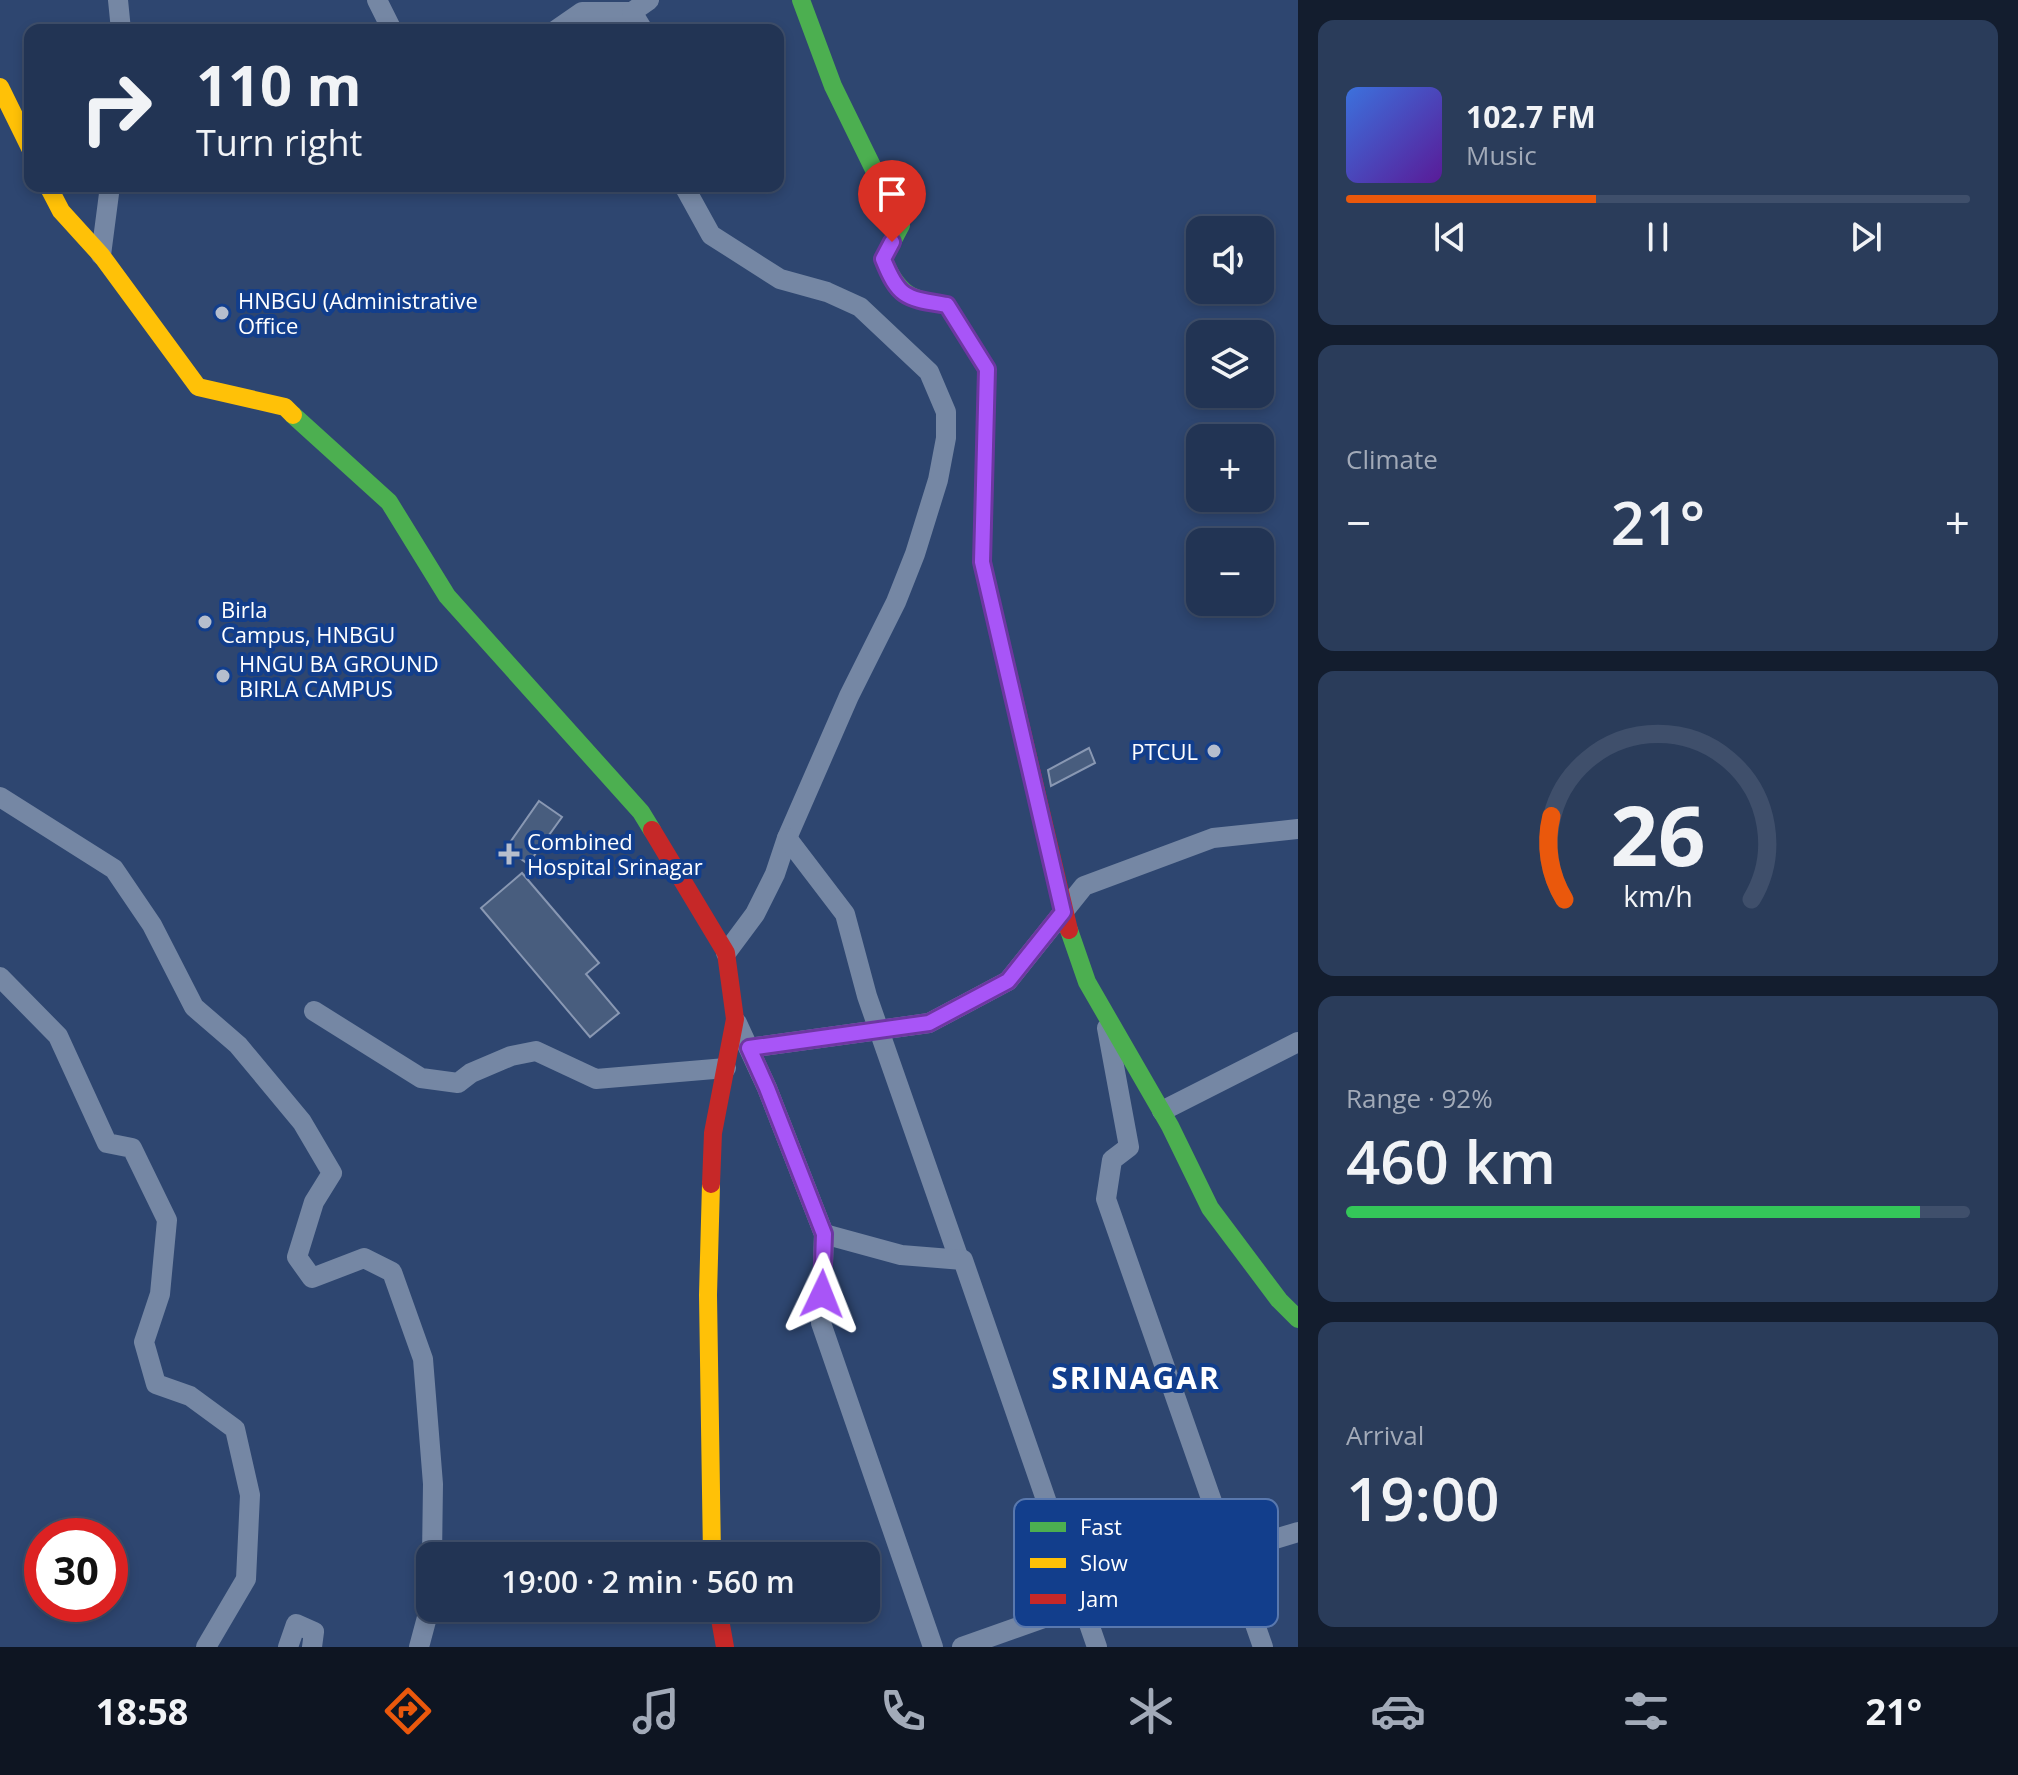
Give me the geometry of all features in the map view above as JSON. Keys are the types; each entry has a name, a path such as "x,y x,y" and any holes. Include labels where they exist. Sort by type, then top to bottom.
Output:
{"main road":[{"path":"801,0 812,39 871,169 901,225 883,259 894,286 913,299 947,305 987,369 982,562 1063,912 1087,982 1162,1111 1210,1208 1279,1300 1298,1319"},
{"path":"0,87 24,136"},
{"path":"51,192 61,211 101,255 198,387 285,407 389,502 447,596 641,812 726,953 735,1019 713,1133 708,1295 712,1542"},
{"path":"721,1622 725,1647"}],"street":[{"path":"118,0 120,24"},
{"path":"377,0 389,24"},
{"path":"565,24 582,12 641,14"},
{"path":"101,255 109,192"},
{"path":"687,192 711,235 780,279 827,292 860,307 929,372 946,412 942,466 915,554 896,602 849,696 787,838 775,874 755,914 726,953"},
{"path":"0,797 114,869 152,925 194,1007 238,1045 302,1122 332,1173 314,1202 297,1257 312,1278 364,1258 392,1272 423,1359 433,1484 432,1542"},
{"path":"749,1048 929,1023 1008,981 1084,886 1213,838 1298,829"},
{"path":"787,838 845,914 879,1030 959,1259"},
{"path":"0,977 58,1036 107,1143 132,1148 167,1220 160,1294 144,1342 156,1384 190,1396 235,1429 250,1495 246,1579 206,1647"},
{"path":"314,1011 421,1078 434,1080 458,1083 471,1073 511,1056 536,1051 596,1079 726,1068"},
{"path":"1104,1012 1129,1147 1112,1160 1106,1199 1211,1499"},
{"path":"735,1019 767,1088 824,1234 821,1323 933,1647"},
{"path":"1162,1111 1298,1042"},
{"path":"824,1234 901,1255 963,1260 1046,1499"},
{"path":"1278,1538 1298,1532"},
{"path":"419,1647 426,1622"},
{"path":"288,1647 296,1624 314,1632 312,1647"},
{"path":"962,1647 1017,1627"},
{"path":"1090,1627 1097,1647"},
{"path":"1256,1627 1263,1647"}],"building":[{"path":"1089,748 1095,763 1051,786 1048,770"},
{"path":"539,801 562,817 528,864 506,848"},
{"path":"522,873 599,963 586,974 619,1013 590,1037 481,908"}],"traffic: fast":[{"path":"801,0 833,86 901,225 883,259 894,281 914,297 947,305 987,369 983,534"},
{"path":"293,415 389,502 447,596 641,812 652,830"},
{"path":"1069,930 1087,982 1170,1126 1210,1208 1279,1300 1298,1319"}],"traffic: slow":[{"path":"0,87 24,136"},
{"path":"51,192 61,211 101,255 198,387 285,407 293,415"},
{"path":"711,1184 708,1295 712,1542"}],"traffic: jam":[{"path":"983,534 982,562 1069,930"},
{"path":"652,830 726,953 735,1019 713,1133 711,1184"},
{"path":"721,1622 725,1647"}],"place":[{"name":"HNBGU (Administrative Office","path":"222,313"},
{"name":"Birla Campus, HNBGU","path":"205,622"},
{"name":"HNGU BA GROUND BIRLA CAMPUS","path":"223,676"},
{"name":"PTCUL","path":"1214,751"},
{"name":"Combined Hospital Srinagar","path":"509,854"}],"district":[{"name":"SRINAGAR","path":"1136,1377"}],"route":[{"path":"822,1294 824,1234 749,1048 929,1023 1008,981 1063,912 982,562 987,369 947,305 913,299 894,286 883,259 892,242"}]}
